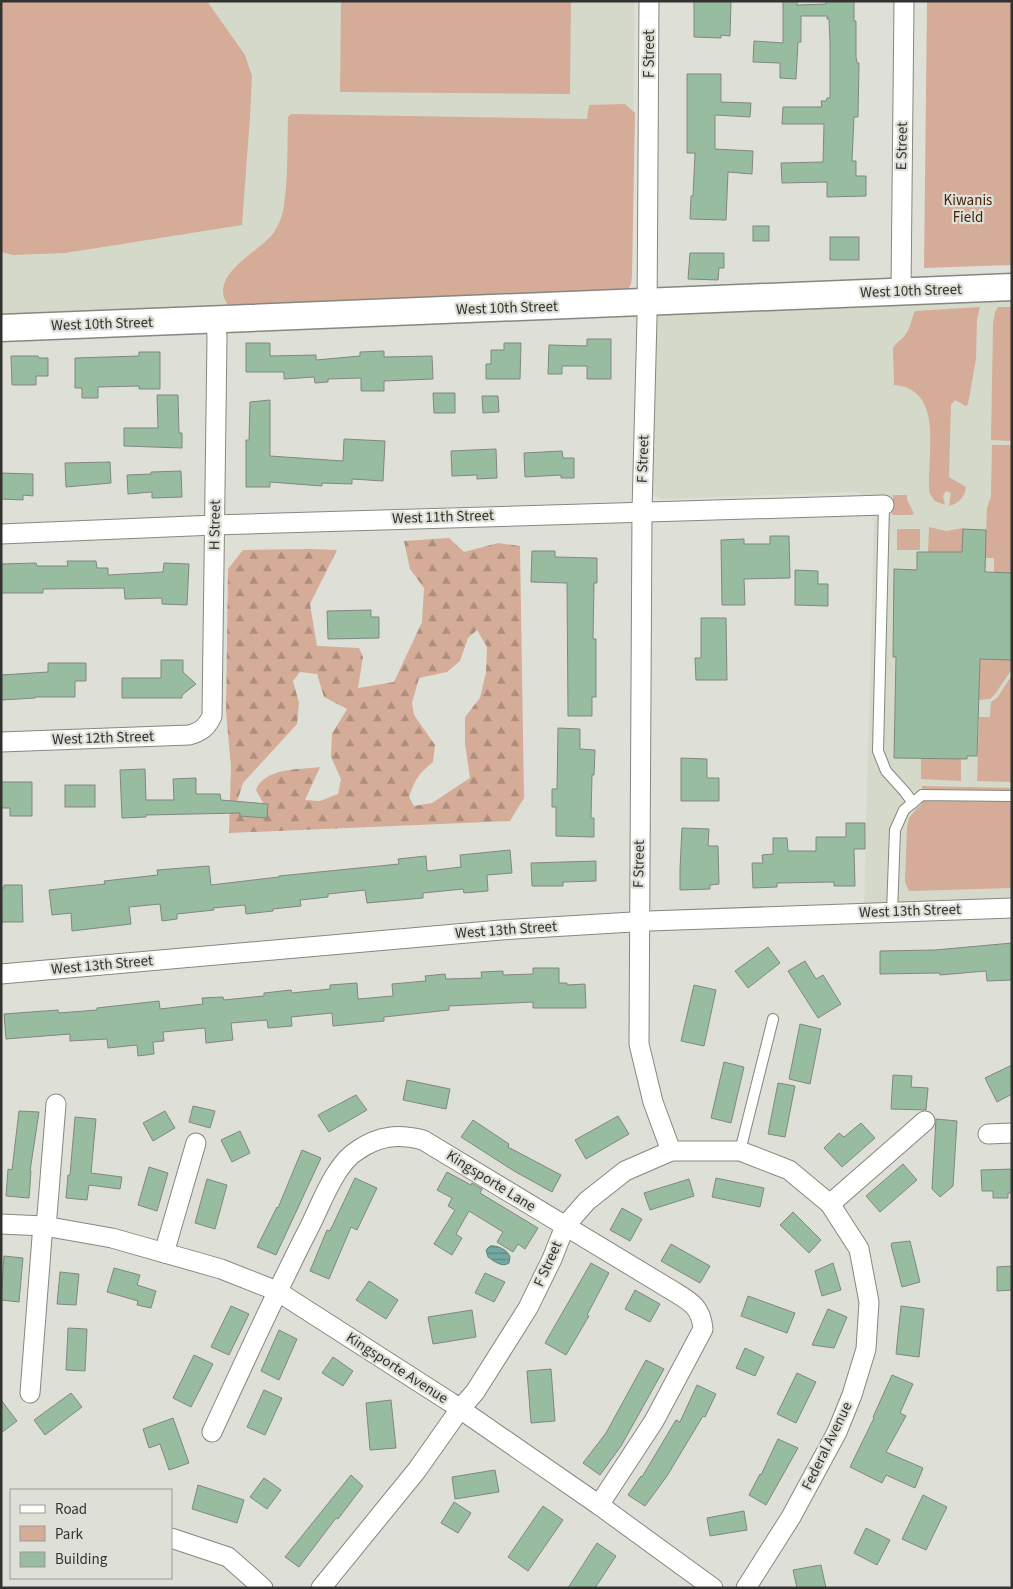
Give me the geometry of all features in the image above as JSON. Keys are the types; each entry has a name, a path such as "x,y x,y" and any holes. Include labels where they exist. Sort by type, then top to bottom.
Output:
{"street":[{"name":"F Street","path":"320,1588 417,1470 460,1409 475,1392 528,1308 565,1226 588,1201 625,1171 671,1151 653,1102 639,1044 642,511 647,302 650,1"},
{"name":"E Street","path":"901,291 904,1"},
{"name":"West 10th Street","path":"1,328 1012,287"},
{"name":"H Street","path":"204,728 212,716 218,337 216,320"},
{"name":"West 11th Street","path":"1,534 215,525 884,504"},
{"name":"West 12th Street","path":"1,742 189,735 204,728"},
{"name":"West 13th Street","path":"1,974 501,930 639,921 1012,908"},
{"path":"30,1393 56,1104"},
{"path":"830,1204 925,1121"},
{"path":"988,1134 1012,1133"},
{"name":"Kingsporte Lane","path":"212,1432 277,1291 340,1166 357,1150 379,1139 403,1135 423,1140 565,1226 693,1304 702,1317 702,1329 658,1412 599,1505"},
{"path":"164,1253 196,1143"},
{"name":"Federal Avenue","path":"671,1151 740,1151 789,1170 830,1204 859,1248 869,1302 866,1349 852,1395 837,1432 792,1517 746,1588"},
{"name":"Kingsporte Avenue","path":"1,1224 44,1226 112,1238 221,1269 277,1291 460,1409 599,1505 713,1588"},
{"path":"172,1538 228,1556 263,1588"}],"lane":[{"path":"884,504 878,751 886,771 913,802"},
{"path":"892,912 895,830 904,810 922,795 1012,796"},
{"path":"740,1151 774,1018"}],"shaded area":[{"path":"1,1 635,1 632,283 626,289 1,316"},
{"path":"1012,298 1012,898 864,904 874,521 860,492 661,499 652,494 655,320 657,315 663,312"}],"green space":[{"path":"1,1 207,1 245,55 252,76 242,225 65,253 13,255 1,252"},
{"path":"341,1 571,1 570,94 340,92"},
{"name":"Kiwanis Field","path":"927,1 1012,1 1012,265 924,268"},
{"path":"625,104 635,113 632,275 630,285 626,290 229,306 224,296 224,286 227,277 234,268 271,236 282,215 286,188 288,117 291,114 587,119 589,105"},
{"path":"980,307 977,319 976,359 968,404 966,406 955,400 951,405 949,477 966,487 961,499 949,506 951,493 946,491 943,496 945,505 935,501 930,494 930,428 927,412 921,399 911,389 894,385 893,348 907,332 915,311"},
{"path":"998,307 1012,307 1012,441 991,440 993,324"},
{"path":"992,445 1012,445 1012,573 994,572 994,558 985,558 987,508 991,496"},
{"path":"893,495 907,495 914,514 892,515"},
{"path":"929,527 946,531 963,528 964,552 928,552"},
{"path":"897,529 920,529 920,550 897,550"},
{"path":"449,538 464,552 498,543 520,546 524,798 510,821 229,833 231,767 226,712 228,569 243,550 337,550 310,604 317,646 359,648 363,657 358,688 394,682 422,622 424,588 410,569 404,541","holes":["477,630 487,647 486,672 480,698 465,717 465,744 470,778 432,803 414,806 409,797 418,778 433,762 435,745 414,715 412,703 419,678 447,672 460,661 468,638","300,672 317,674 324,697 347,709 332,734 331,757 341,779 338,794 320,801 305,800 320,767 284,771 267,777 256,790 265,806 250,817 234,811 243,783 297,724 299,703 293,681"]},
{"path":"980,659 1012,660 1012,669 990,699 979,700"},
{"path":"1012,675 1012,782 977,781 979,717 990,717 991,702 997,698"},
{"path":"921,758 961,759 961,781 921,779"},
{"path":"922,786 1012,788 1012,888 909,891 905,882 907,827 909,818 921,805"}],"water":[{"path":"490,1246 505,1250 510,1257 509,1263 504,1265 488,1257 486,1250"}],"building":[{"path":"694,1 731,1 730,36 721,35 721,38 694,37"},
{"path":"783,1 797,1 797,5 826,4 826,1 854,1 856,57 857,63 859,63 858,117 854,117 852,161 856,161 856,176 866,176 866,196 827,197 827,182 782,183 781,163 823,162 824,124 782,124 783,107 822,107 821,101 826,101 827,98 830,98 830,43 829,19 827,19 827,16 801,16 801,42 798,42 796,79 780,78 780,63 753,62 754,41 783,43"},
{"path":"687,74 721,74 721,102 751,103 750,117 715,115 715,149 753,151 752,174 728,172 726,220 690,219 695,153 687,153"},
{"path":"753,226 769,226 769,241 753,241"},
{"path":"830,237 859,237 859,260 830,260"},
{"path":"690,253 724,253 724,268 719,268 718,280 688,279"},
{"path":"587,339 611,339 611,379 587,379 587,366 562,366 562,374 548,374 549,345 587,346"},
{"path":"246,343 270,343 270,356 316,355 316,360 360,356 360,352 384,351 384,357 432,356 433,379 384,381 384,391 361,391 361,378 328,379 328,382 315,383 314,377 284,379 284,372 246,372"},
{"path":"504,343 521,343 520,379 486,379 486,364 491,364 491,350 504,350"},
{"path":"139,352 160,352 160,389 139,389 139,386 98,387 98,398 82,398 82,388 75,388 75,358 139,356"},
{"path":"11,356 48,358 48,376 36,376 36,385 12,385"},
{"path":"433,393 455,393 455,413 434,413"},
{"path":"157,395 178,395 179,433 182,433 182,448 124,446 124,428 158,428"},
{"path":"482,396 498,396 499,412 483,413"},
{"path":"270,400 270,456 343,461 344,439 385,441 383,481 352,479 352,484 322,483 322,486 270,482 270,487 246,487 246,440 249,440 250,402"},
{"path":"496,449 497,478 477,479 477,475 452,476 451,451"},
{"path":"562,451 563,458 574,458 574,478 561,478 561,475 525,477 524,453"},
{"path":"110,462 111,483 66,487 65,463"},
{"path":"181,471 182,497 152,498 152,492 128,494 127,475"},
{"path":"1,473 33,474 33,496 23,495 23,500 1,499"},
{"path":"963,529 986,530 985,572 1012,573 1012,660 980,659 977,756 967,756 967,759 894,758 896,657 893,657 894,569 917,570 917,552 962,552"},
{"path":"770,536 789,536 790,578 744,579 745,605 722,605 721,540 744,539 744,544 770,544"},
{"path":"532,551 555,551 555,557 597,558 597,583 594,583 593,639 596,639 596,697 592,697 592,716 568,716 567,583 531,582"},
{"path":"67,561 96,561 97,568 108,568 108,575 163,572 164,563 189,564 187,605 162,604 162,598 125,599 124,588 43,589 43,593 1,593 1,564 36,563 37,566 68,566"},
{"path":"795,570 818,571 818,584 828,584 828,606 795,605"},
{"path":"371,610 371,617 379,617 379,638 328,639 327,611"},
{"path":"701,618 726,618 727,680 696,680 695,658 701,658"},
{"path":"161,660 183,660 183,672 196,684 182,695 182,698 122,698 122,678 161,678"},
{"path":"48,663 86,663 86,681 75,681 75,697 35,697 1,700 1,675 48,672"},
{"path":"558,728 580,729 580,749 595,750 594,775 592,775 591,818 594,818 594,837 556,836 556,807 552,807 552,789 557,789"},
{"path":"681,758 707,759 707,778 719,778 719,801 681,801"},
{"path":"145,769 146,800 174,800 173,779 196,778 196,794 220,794 221,800 268,804 267,818 240,816 240,813 146,815 146,817 122,818 120,770"},
{"path":"1,782 32,782 32,816 10,816 10,808 1,808"},
{"path":"65,785 95,785 95,807 65,807"},
{"path":"846,823 865,823 865,849 854,849 855,886 834,886 834,882 777,883 777,887 753,888 752,863 763,863 762,855 773,854 773,838 787,838 788,851 816,851 816,837 846,837"},
{"path":"682,828 709,829 708,846 718,846 719,884 710,885 710,889 680,890"},
{"path":"510,850 512,873 487,875 488,891 464,893 463,889 423,893 423,898 367,903 365,890 328,894 328,897 300,900 301,906 273,909 273,911 246,914 245,905 177,914 177,919 162,921 160,904 129,907 131,924 72,931 71,913 52,915 49,890 105,884 104,881 158,875 157,870 209,866 211,885 399,864 398,859 426,856 427,871 461,867 460,855"},
{"path":"596,861 596,881 563,882 563,886 532,886 531,863"},
{"path":"4,885 22,885 23,922 2,922 1,888 4,888"},
{"path":"1012,943 1012,980 987,981 986,971 940,975 939,973 880,974 880,951 935,950"},
{"path":"768,947 780,963 748,988 735,971"},
{"path":"805,961 816,979 823,975 841,1004 818,1018 788,971"},
{"path":"533,968 559,968 559,983 567,983 567,985 585,984 586,1008 533,1008 533,1002 449,1006 449,1010 384,1017 384,1021 333,1026 332,1013 291,1017 292,1026 268,1028 267,1020 231,1023 233,1040 206,1043 205,1028 163,1032 164,1041 153,1042 154,1054 138,1056 137,1045 108,1048 107,1039 70,1041 70,1034 6,1039 4,1014 58,1010 59,1013 97,1010 97,1008 159,1001 160,1009 203,1004 202,998 223,997 224,1000 264,996 264,993 291,990 292,993 330,989 330,985 357,983 358,999 393,996 392,984 426,981 425,976 445,974 446,979 482,978 481,972 503,971 503,975 533,974"},
{"path":"694,985 716,990 704,1046 681,1041"},
{"path":"800,1024 821,1029 810,1084 789,1079"},
{"path":"724,1062 744,1067 731,1123 711,1118"},
{"path":"1012,1065 1012,1094 997,1102 985,1078"},
{"path":"893,1075 912,1076 911,1087 928,1088 926,1110 891,1109"},
{"path":"407,1080 450,1089 446,1109 403,1100"},
{"path":"778,1083 795,1086 785,1137 768,1134"},
{"path":"356,1095 367,1110 329,1132 318,1115"},
{"path":"193,1106 215,1111 210,1128 189,1122"},
{"path":"19,1111 39,1112 30,1171 29,1198 6,1196 8,1169 12,1170"},
{"path":"165,1111 175,1128 153,1141 143,1123"},
{"path":"618,1116 629,1134 586,1159 575,1140"},
{"path":"75,1117 96,1119 91,1173 122,1177 120,1189 89,1185 87,1200 66,1198"},
{"path":"936,1119 957,1121 953,1186 940,1197 932,1189"},
{"path":"473,1120 509,1144 508,1147 561,1175 552,1192 514,1171 461,1137"},
{"path":"861,1123 875,1138 842,1167 824,1148 839,1133 844,1137"},
{"path":"240,1131 250,1153 232,1162 221,1140"},
{"path":"302,1150 321,1158 276,1255 257,1247 278,1208"},
{"path":"903,1164 917,1180 880,1212 866,1196"},
{"path":"149,1167 168,1173 157,1211 138,1205"},
{"path":"1012,1169 1012,1193 1008,1193 1008,1198 993,1198 993,1191 982,1191 981,1170"},
{"path":"447,1172 482,1189 480,1193 538,1228 525,1249 518,1244 513,1252 497,1242 503,1232 469,1211 456,1234 462,1238 452,1255 434,1244 455,1210 448,1206 452,1198 437,1190"},
{"path":"355,1178 377,1188 357,1230 351,1227 329,1279 310,1271 327,1230 330,1231"},
{"path":"716,1178 764,1188 760,1207 712,1197"},
{"path":"207,1179 227,1185 215,1229 195,1223"},
{"path":"689,1179 694,1196 650,1210 644,1193"},
{"path":"622,1208 642,1219 630,1241 610,1230"},
{"path":"793,1212 821,1240 809,1253 780,1225"},
{"path":"910,1241 920,1282 902,1287 891,1245 892,1243"},
{"path":"671,1244 710,1266 700,1283 661,1261"},
{"path":"4,1256 23,1258 19,1302 1,1300"},
{"path":"591,1263 609,1273 587,1315 589,1316 566,1355 545,1343"},
{"path":"833,1263 841,1290 822,1296 815,1271"},
{"path":"1012,1266 1012,1290 997,1291 997,1267"},
{"path":"114,1268 140,1275 137,1285 156,1291 151,1308 137,1305 138,1301 107,1292"},
{"path":"60,1272 79,1274 76,1305 57,1304"},
{"path":"485,1273 505,1282 494,1302 475,1293"},
{"path":"369,1281 398,1300 386,1319 356,1300"},
{"path":"635,1290 660,1304 650,1322 625,1309"},
{"path":"748,1296 795,1313 787,1333 741,1316"},
{"path":"231,1306 249,1314 229,1355 211,1347"},
{"path":"901,1306 924,1309 919,1357 896,1354"},
{"path":"828,1309 847,1317 834,1348 812,1345"},
{"path":"472,1310 476,1337 433,1344 428,1317"},
{"path":"68,1328 87,1329 85,1371 66,1370"},
{"path":"279,1330 297,1339 279,1380 261,1371"},
{"path":"745,1348 764,1357 755,1376 736,1368"},
{"path":"194,1355 213,1364 191,1407 173,1398"},
{"path":"333,1357 353,1371 343,1386 322,1373"},
{"path":"646,1360 664,1369 621,1446 600,1475 583,1463 606,1433"},
{"path":"551,1369 555,1421 531,1423 527,1371"},
{"path":"797,1373 816,1382 796,1423 777,1414"},
{"path":"892,1375 913,1384 900,1413 906,1416 886,1452 923,1468 915,1488 886,1475 882,1483 850,1467"},
{"path":"697,1385 716,1394 705,1417 703,1416 667,1476 645,1506 628,1495 642,1477 676,1420 680,1422"},
{"path":"264,1390 282,1398 265,1435 247,1427"},
{"path":"71,1393 82,1407 45,1435 34,1420"},
{"path":"1,1400 17,1421 1,1433"},
{"path":"391,1400 396,1448 370,1450 366,1403"},
{"path":"173,1418 189,1463 169,1470 160,1444 149,1448 143,1429"},
{"path":"778,1439 798,1448 766,1505 749,1495"},
{"path":"495,1470 499,1492 455,1499 452,1477"},
{"path":"351,1475 363,1486 299,1567 285,1557"},
{"path":"264,1478 281,1490 267,1509 250,1497"},
{"path":"198,1485 244,1500 237,1523 192,1509"},
{"path":"923,1495 947,1507 926,1550 902,1539"},
{"path":"454,1502 471,1513 458,1533 441,1523"},
{"path":"543,1506 563,1520 528,1571 508,1557"},
{"path":"744,1511 747,1530 710,1536 707,1518"},
{"path":"866,1528 890,1540 877,1565 854,1553"},
{"path":"597,1543 616,1556 595,1588 568,1588"},
{"path":"821,1565 826,1588 797,1588 793,1570"}]}
